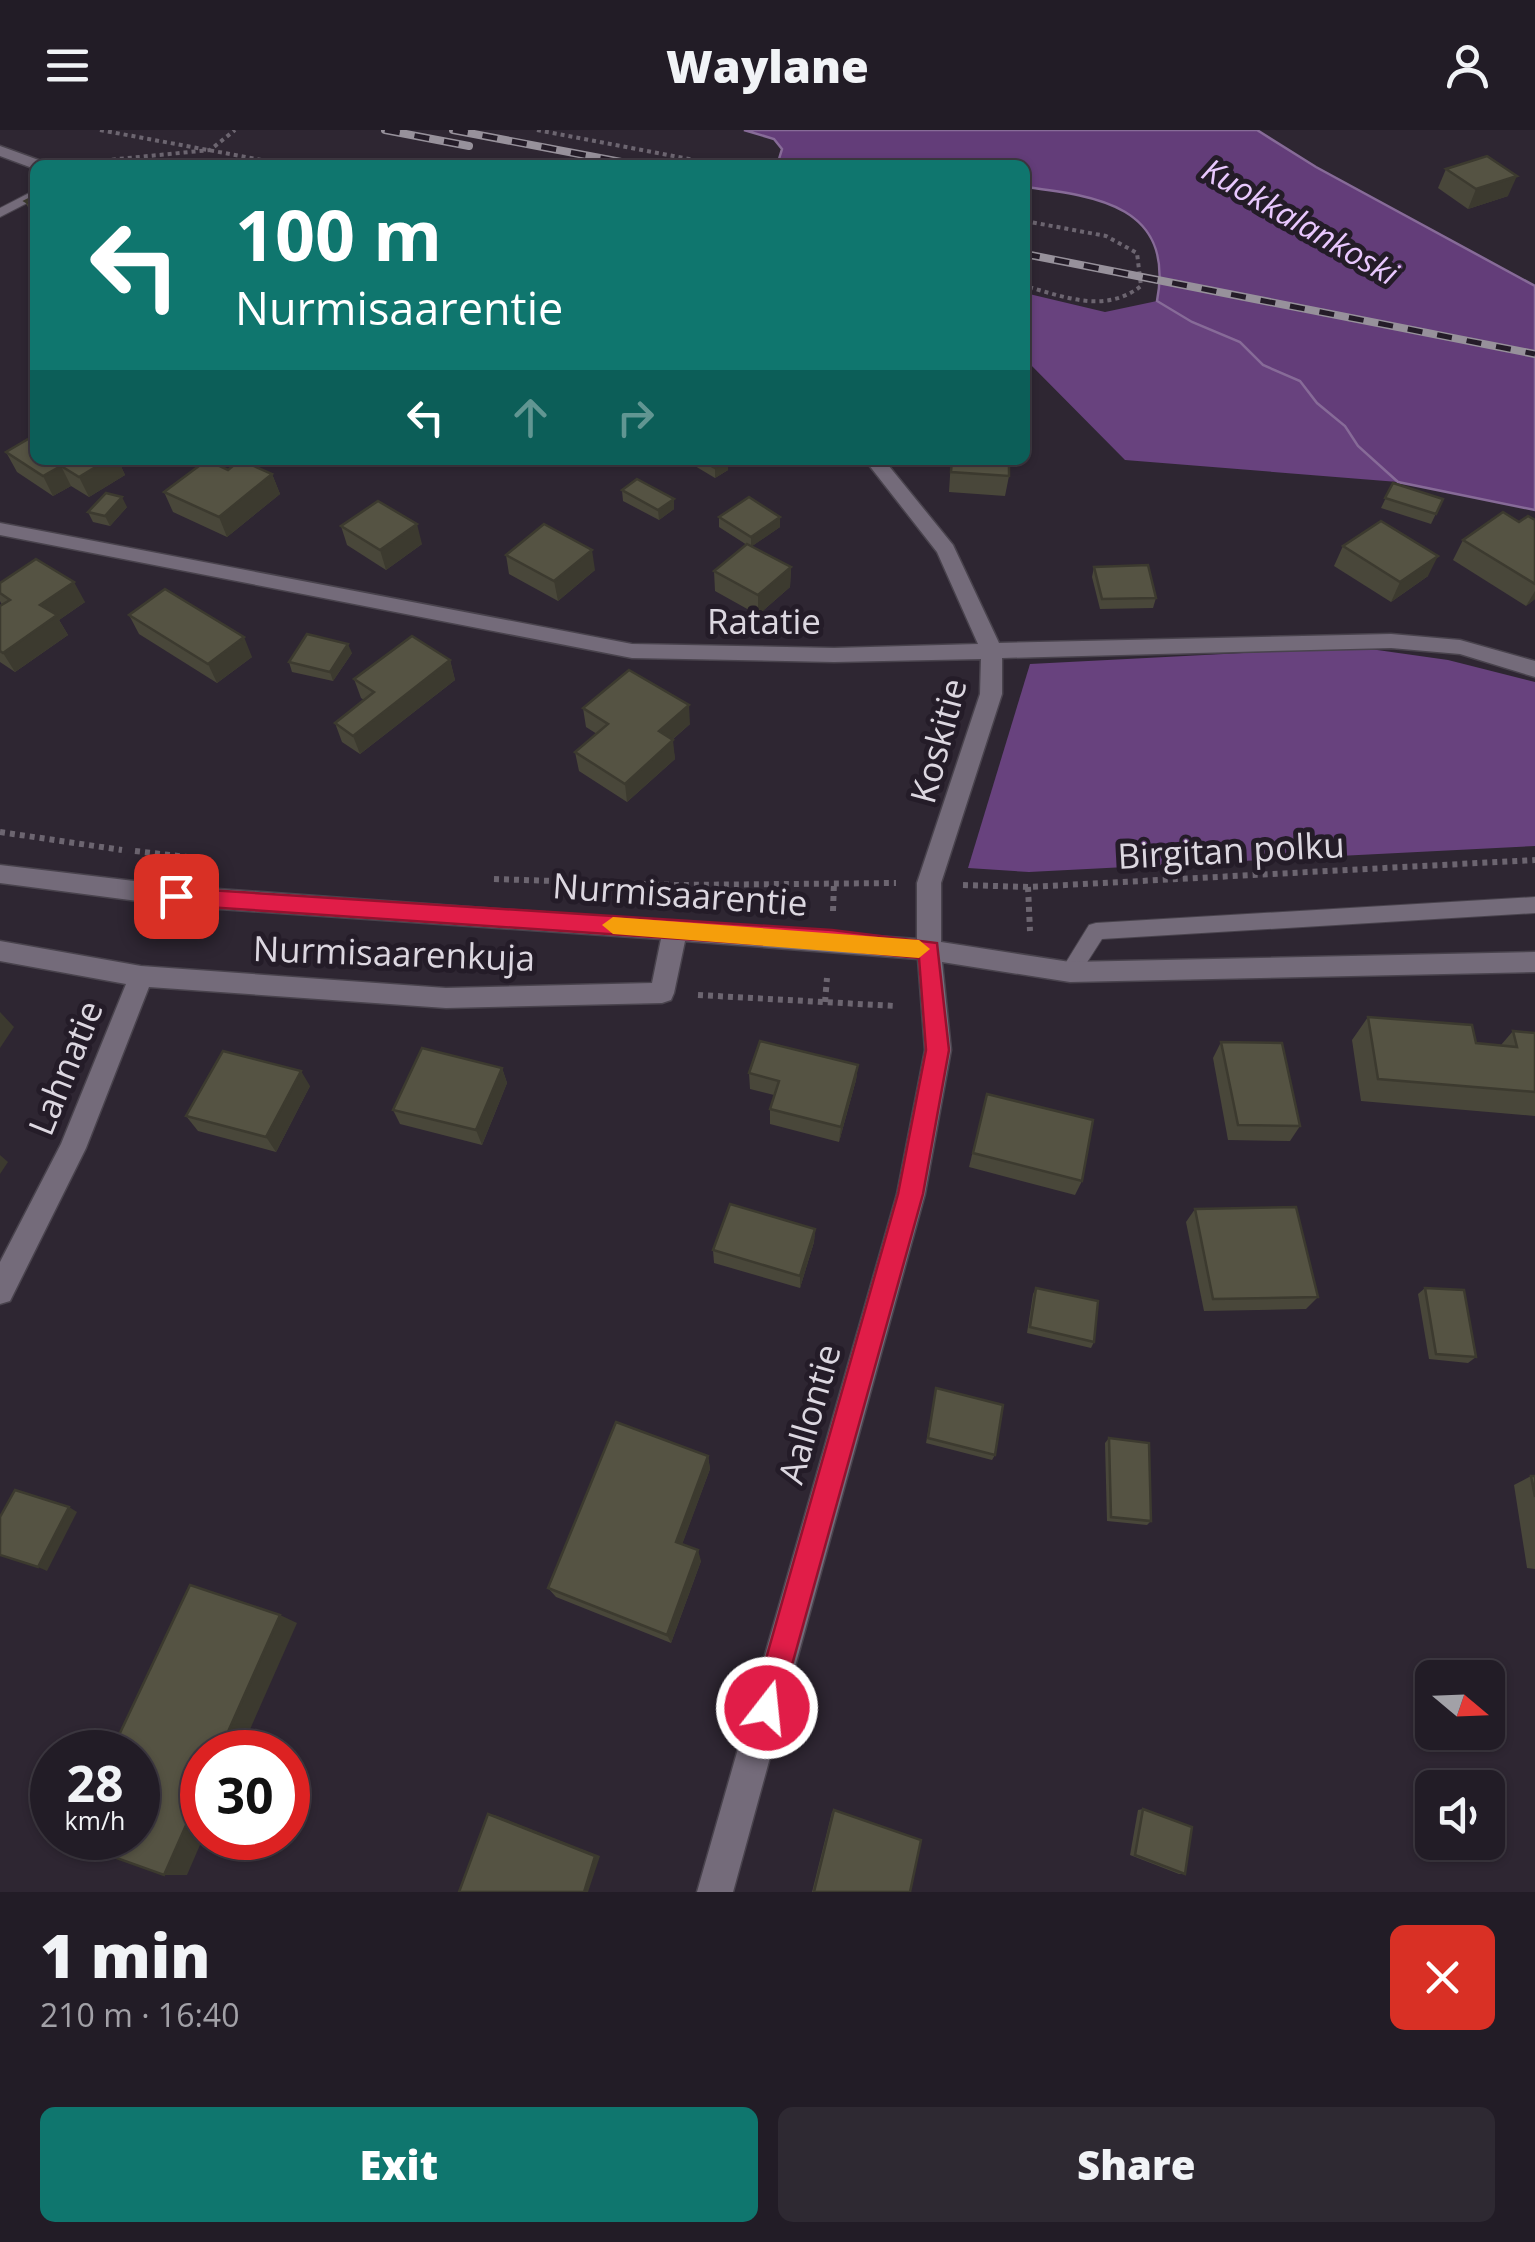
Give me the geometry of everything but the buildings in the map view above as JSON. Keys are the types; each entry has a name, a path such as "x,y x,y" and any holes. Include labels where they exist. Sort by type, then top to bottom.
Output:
{"street":[{"path":"0,151 30,162"},
{"name":"Koskitie","path":"878,465 946,550 992,652 991,694 929,883 929,950"},
{"name":"Ratatie","path":"0,528 632,651 992,652 1391,640 1460,647 1535,670"},
{"name":"Nurmisaarentie","path":"0,874 176,896 929,950 1070,972 1535,962"},
{"path":"662,993 675,929"},
{"name":"Aallontie","path":"716,1892 910,1194 938,1050 929,950"},
{"name":"Nurmisaarenkuja","path":"0,951 140,976 446,998 662,993"},
{"name":"Lahnatie","path":"0,1292 74,1148 140,976"}],"lane":[{"path":"0,213 30,197"},
{"path":"1070,972 1096,931 1535,906"}],"path":[{"path":"100,130 263,160"},
{"path":"108,160 210,150 235,130"},
{"path":"537,130 695,160"},
{"path":"1030,222 1106,236 1137,253 1140,286 1128,300 1099,304 1030,287"},
{"path":"0,832 193,858"},
{"name":"Birgitan polku","path":"478,878 677,885 929,883 1028,887 1535,860"},
{"path":"662,993 933,1008"}],"shaded area":[{"path":"1030,294 1105,312 1157,301 1192,322 1240,342 1263,365 1300,381 1317,403 1345,426 1358,446 1398,482 1125,460 1030,364"},
{"path":"1356,647 1448,660 1535,682 1535,846 1029,872 968,868 1030,664"}],"water":[{"name":"Kuokkalankoski","path":"744,130 1257,130 1316,167 1535,286 1535,510 1398,482 1358,446 1345,426 1317,403 1300,381 1263,365 1240,342 1192,322 1157,301 1159,269 1154,244 1142,226 1125,212 1103,202 1030,188 1030,160 783,160 779,159 782,149 774,139"}],"railway":[{"path":"385,130 469,146"},
{"path":"453,130 611,160"},
{"path":"1030,255 1535,354"}],"slow traffic":[{"path":"613,925 919,949"}],"route":[{"path":"176,896 832,940 929,950 938,1050 910,1194 767,1708"}]}
